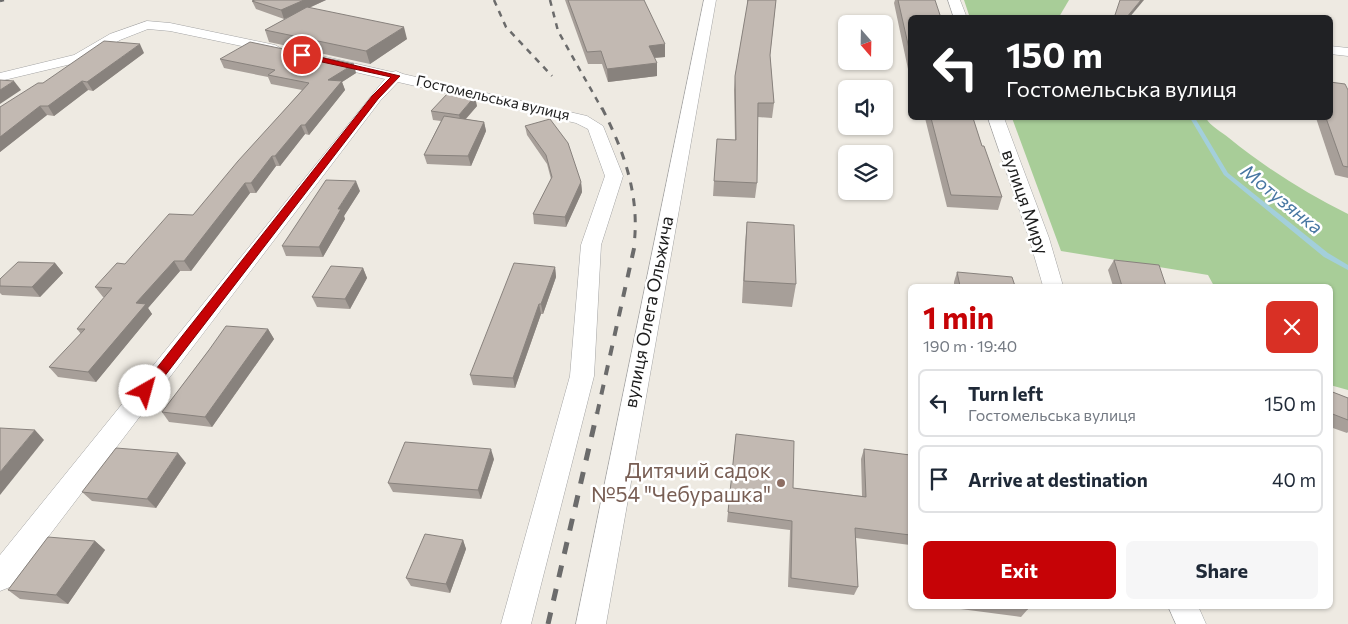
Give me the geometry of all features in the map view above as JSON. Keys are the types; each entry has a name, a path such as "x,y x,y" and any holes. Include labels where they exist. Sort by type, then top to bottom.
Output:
{"street":[{"name":"вулиця Олега Ольжича","path":"591,624 710,0"},
{"path":"954,0 960,15"},
{"path":"48,80 79,58 115,37 147,25 170,27 292,53"},
{"path":"1333,50 1348,52"},
{"name":"Гостомельська вулиця","path":"311,57 581,119 595,126 614,176 591,244 582,376 516,624"},
{"path":"0,77 79,58"},
{"path":"0,577 375,98 396,76"},
{"name":"вулиця Миру","path":"997,120 1040,238 1052,284"},
{"path":"1184,609 1191,624"}],"green space":[{"path":"964,0 1069,0 1060,15 969,15"},
{"path":"1013,120 1207,120 1257,160 1301,189 1348,214 1348,390 1333,386 1333,284 1213,284 1208,275 1061,251"}],"building":[{"path":"304,0 281,10 252,1"},
{"path":"568,0 644,0 665,44 649,46 657,63 607,69 601,51 587,52"},
{"path":"748,0 776,0 770,55 774,103 758,103 757,183 714,181 717,139 736,140 735,76"},
{"path":"898,0 935,0 940,15 908,15 908,44"},
{"path":"1120,0 1141,0 1128,15 1115,15"},
{"path":"307,7 404,27 366,51 265,30"},
{"path":"104,41 140,44 87,82 82,81 48,106 40,106 0,137 0,107 38,83 43,83"},
{"path":"250,42 354,64 328,80 342,81 305,125 301,125 275,156 272,156 251,183 245,183 184,261 174,261 136,303 146,304 88,372 49,367 85,329 77,329 112,288 95,287 117,263 125,264 169,214 193,215 238,161 309,83 268,75 275,70 220,59"},
{"path":"0,80 14,81 0,90"},
{"path":"1333,82 1345,84 1348,90 1348,167 1343,166 1327,120 1333,120"},
{"path":"448,93 475,96 459,115 431,111"},
{"path":"444,116 484,122 468,156 424,155"},
{"path":"550,119 568,143 581,182 565,217 533,214 552,177 546,155 525,126"},
{"path":"932,120 974,120 1002,197 951,195"},
{"path":"326,180 356,181 338,209 341,209 319,247 282,246"},
{"path":"747,222 794,225 796,284 744,281"},
{"path":"1114,260 1159,265 1165,284 1121,284"},
{"path":"18,262 55,263 32,287 0,286 0,279"},
{"path":"514,263 555,267 541,304 539,304 513,378 470,375"},
{"path":"331,266 363,268 345,299 312,297"},
{"path":"957,272 1012,277 1014,284 960,284"},
{"path":"226,326 268,329 205,417 162,412 209,350"},
{"path":"1333,392 1348,398 1348,420 1333,414"},
{"path":"0,428 35,430 0,472"},
{"path":"736,434 794,441 793,488 866,497 864,449 908,455 908,535 855,528 858,587 791,578 792,521 728,512"},
{"path":"405,442 491,449 478,490 388,483"},
{"path":"116,448 178,453 147,499 82,492"},
{"path":"425,534 463,540 446,584 406,578"},
{"path":"48,537 95,541 56,595 8,590"}],"waterway":[{"name":"Мотузянка","path":"1194,120 1226,174 1326,255 1348,268"}],"railway":[{"path":"0,1 4,0"},
{"path":"494,0 506,27 552,76"},
{"path":"550,0 558,31 602,109"},
{"path":"602,108 623,157 632,191 635,209 634,245"},
{"path":"597,414 635,244"},
{"path":"548,624 597,413"}],"place":[{"name":"Дитячий садок №54 \"Чебурашка\"","path":"781,483"}],"route":[{"path":"145,391 375,98 396,76 302,55"}]}
